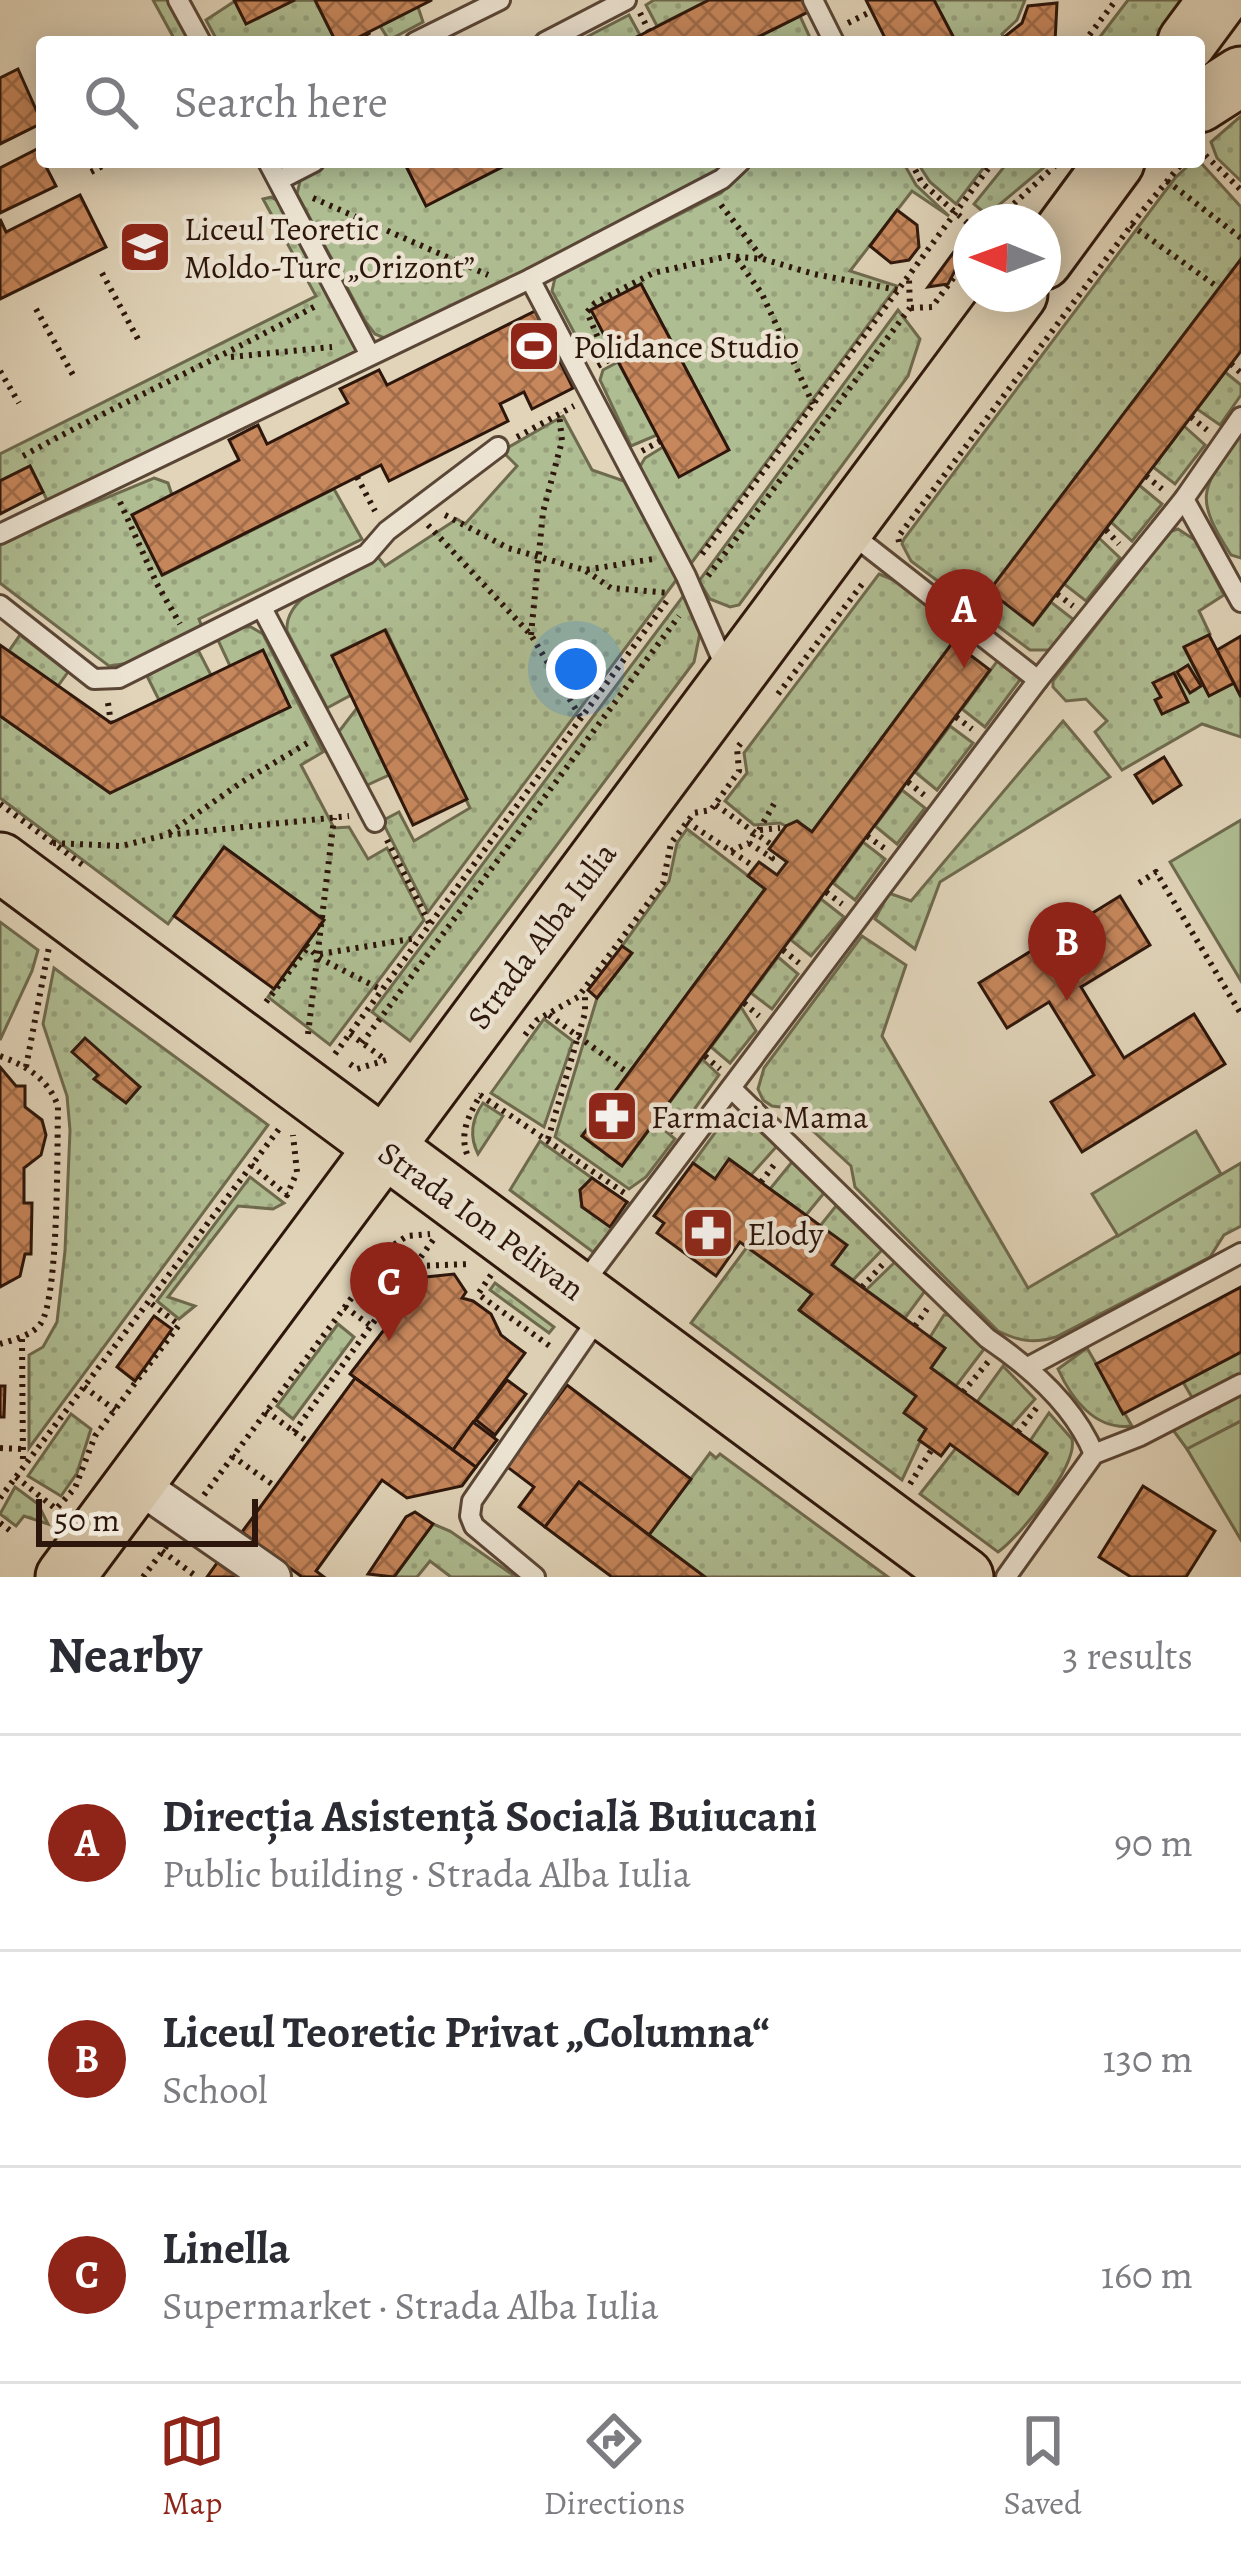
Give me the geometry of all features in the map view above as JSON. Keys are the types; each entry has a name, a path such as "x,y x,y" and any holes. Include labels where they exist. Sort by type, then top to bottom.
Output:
{"main road":[{"path":"1192,36 1219,0"},
{"path":"1205,99 1241,76"},
{"path":"1061,244 1141,171"},
{"name":"Strada Alba Iulia","path":"64,1577 383,1147 749,708 845,529 1005,312"},
{"name":"Strada Ion Pelivan","path":"0,862 964,1577"}],"street":[{"path":"135,1482 272,1577"}],"lane":[{"path":"178,0 198,36"},
{"path":"427,36 500,0"},
{"path":"557,36 626,0"},
{"path":"813,0 831,36"},
{"path":"272,168 370,355"},
{"path":"279,180 302,168"},
{"path":"0,534 521,283 707,187 732,168"},
{"path":"521,283 578,368 749,708"},
{"path":"535,1577 482,1535 470,1516 472,1501 568,1360 591,1300 643,1206 1241,417"},
{"path":"0,605 94,679 119,678 367,554 384,534 498,447"},
{"path":"1177,498 1241,602"},
{"path":"845,529 1038,680"},
{"path":"262,608 373,818"},
{"path":"731,1088 1000,1347 1028,1367 1084,1430 1094,1454"},
{"path":"1028,1367 1241,1253"},
{"path":"1006,1577 1094,1454 1241,1384"}],"path":[{"path":"1089,36 1116,0"},
{"path":"1205,155 1241,190"},
{"path":"91,172 99,168"},
{"path":"913,168 922,183 953,210"},
{"path":"963,204 989,168"},
{"path":"1014,204 1053,168"},
{"path":"901,552 898,537 1131,226 1141,171 1241,238"},
{"path":"279,180 521,283"},
{"path":"707,187 763,259"},
{"path":"362,1043 690,586 813,404 953,217"},
{"path":"1131,226 1219,289"},
{"path":"736,256 762,294 813,404"},
{"path":"578,368 599,346 587,312 595,303 653,273 689,262 736,256 763,259 898,290"},
{"path":"102,273 139,340"},
{"path":"690,586 910,308 909,276"},
{"path":"910,308 932,307 953,278"},
{"path":"23,456 127,399 224,357 338,294"},
{"path":"36,308 73,375"},
{"path":"224,357 332,347 370,355"},
{"path":"1231,364 1241,373"},
{"path":"0,370 19,403"},
{"path":"498,447 592,396"},
{"path":"531,634 543,512 562,441 560,413"},
{"path":"1146,476 1177,498"},
{"path":"357,477 365,491"},
{"path":"110,481 157,584 191,643"},
{"path":"420,506 541,560 585,570 675,555"},
{"path":"420,506 531,634 581,718"},
{"path":"350,1034 386,1060 357,1069 335,1054 673,593 610,588 585,570"},
{"path":"523,1038 537,1020 578,997 585,988 663,883 671,843 694,813 716,805 740,771 737,748 749,708 863,583"},
{"path":"166,835 326,728"},
{"path":"730,850 749,843 774,804 770,801"},
{"path":"716,805 772,845"},
{"path":"308,1034 334,818"},
{"path":"53,844 121,846 166,835 373,818 430,925"},
{"path":"687,822 754,867"},
{"path":"754,831 780,828"},
{"path":"749,843 772,858 767,864"},
{"path":"1138,883 1156,872 1241,1014"},
{"path":"320,956 420,938"},
{"path":"26,1067 50,943"},
{"path":"266,1002 307,946 382,990"},
{"path":"548,1138 585,1012 585,988"},
{"path":"548,1014 628,1073"},
{"path":"0,1056 26,1067 51,1088 58,1106 55,1242 47,1302 41,1324 0,1344"},
{"path":"470,1163 463,1144 467,1118 494,1076"},
{"path":"480,1095 643,1206"},
{"path":"0,1498 287,1118"},
{"path":"251,1165 287,1195"},
{"path":"294,1432 438,1233"},
{"path":"143,1577 388,1248"},
{"path":"414,1267 482,1265"},
{"path":"493,1272 478,1294 568,1360"},
{"path":"365,1278 391,1298"},
{"path":"16,1477 56,1508 75,1488 95,1436 179,1325 148,1301"},
{"path":"344,1306 371,1326"},
{"path":"22,1337 23,1468"},
{"path":"963,1392 1000,1347"},
{"path":"84,1387 115,1410"},
{"path":"1018,1432 1050,1392"},
{"path":"266,1412 308,1442"},
{"path":"0,1448 23,1448"},
{"path":"902,1497 932,1449"},
{"path":"232,1456 276,1487"},
{"path":"0,1523 12,1532"},
{"path":"162,1551 197,1577"}],"green space":[{"path":"153,0 173,0 192,36 173,36"},
{"path":"315,0 333,36 215,36 206,20 235,1"},
{"path":"654,0 709,0 657,26 646,5"},
{"path":"934,0 1025,0 1017,20 1003,36 953,36"},
{"path":"1128,0 1187,0 1161,36 1101,36"},
{"path":"418,7 423,22 397,36 386,36 380,26"},
{"path":"629,15 640,35 638,36 589,36"},
{"path":"800,16 809,36 760,36"},
{"path":"1241,116 1241,181 1217,158 1211,142"},
{"path":"1205,167 1241,207 1241,259 1033,625 1051,602 1074,620 1049,650 1030,650 911,561 902,544 1186,168"},
{"path":"319,168 407,168 426,205 500,168 721,168 389,340 375,334 365,321 297,194 301,177"},
{"path":"747,168 906,168 916,185 949,216 912,191 850,271 897,286 690,565 639,468 663,447 679,476 728,449 641,284 592,310 607,341 585,353 552,291 555,278 721,193"},
{"path":"921,168 983,168 956,204 930,182"},
{"path":"1003,168 1043,168 1000,204 974,204"},
{"path":"263,199 278,201 359,343 354,358 300,384 297,378 48,502 30,466 0,481 0,454 316,296"},
{"path":"898,310 920,339 908,376 739,605 730,607 710,599 699,581"},
{"path":"618,362 657,435 631,446 600,380 603,370"},
{"path":"1225,372 1241,385 1241,395 1220,425 1197,409"},
{"path":"563,416 592,470 624,481 677,579 428,912 382,821 399,812 414,841 470,808 386,630 332,655 351,695 327,708 287,631 289,617 307,595 336,577 378,557 385,566 457,519 465,524 517,466 502,451"},
{"path":"1184,426 1205,445 1175,484 1153,467"},
{"path":"1241,434 1241,558 1231,555 1219,535 1207,492"},
{"path":"154,478 168,483 172,495 132,515 163,575 334,489 362,539 199,619 202,627 130,663 109,666 0,583 0,542"},
{"path":"1139,485 1162,504 1132,541 1111,522"},
{"path":"1178,529 1195,540 1224,595 1199,611 1210,634 1184,648 1209,695 1234,683 1241,697 1241,737 1202,724 1122,770 1095,732 1107,721 1086,699 1066,701 1053,681 1169,532"},
{"path":"1099,538 1120,558 1086,601 1064,584"},
{"path":"879,574 908,586 944,617 934,629 953,642 812,832 797,821 786,826 754,825 725,801 747,773 744,753"},
{"path":"684,595 700,633 694,662 410,1041 372,1012"},
{"path":"240,627 263,634 323,752 301,765 334,828 349,827 368,859 387,848 424,920 330,1045 268,997 324,920 224,847 168,924 0,798 0,716 110,793 289,707 230,666 217,638"},
{"path":"20,635 68,672 58,686 9,651"},
{"path":"197,648 211,675 159,700 147,676"},
{"path":"998,660 1022,677 985,727 962,709"},
{"path":"357,708 389,775 365,786 337,734"},
{"path":"1063,721 1110,777 940,882 915,949 875,919 889,893 911,901"},
{"path":"950,726 973,743 937,790 915,772"},
{"path":"902,790 925,808 897,844 875,826"},
{"path":"1241,820 1241,981 1170,862"},
{"path":"687,829 765,889 582,1136 622,1166 655,1122 675,1139 646,1177 629,1189 555,1137 597,998 631,954 622,946 669,881 677,843"},
{"path":"863,842 885,859 855,900 833,883"},
{"path":"821,899 844,917 811,956 791,940"},
{"path":"0,922 38,950 0,1040"},
{"path":"862,936 906,965 882,1036 1028,1288 1241,1163 1241,1226 1224,1235 1210,1257 1056,1337 1026,1340 998,1331 855,1187 851,1166 788,1108 763,1100 758,1089 764,1068"},
{"path":"778,957 798,974 772,1009 751,993"},
{"path":"54,968 268,1125 29,1448 29,1355 43,1347 57,1322 65,1251 67,1096 43,1024"},
{"path":"741,1007 756,1031 730,1063 711,1047"},
{"path":"544,1019 573,1041 544,1127 491,1093"},
{"path":"702,1059 719,1075 683,1125 664,1110"},
{"path":"483,1103 503,1116 478,1154 473,1128"},
{"path":"740,1115 777,1146 751,1175 729,1159 715,1179 693,1163 725,1119"},
{"path":"1196,1131 1221,1174 1118,1236 1092,1194"},
{"path":"540,1141 592,1178 580,1190 582,1207 610,1226 627,1202 633,1206 593,1252 510,1190"},
{"path":"792,1162 824,1193 806,1215 770,1189"},
{"path":"250,1177 284,1203 273,1209 238,1206 168,1297 195,1306 179,1319 157,1301"},
{"path":"836,1206 882,1250 853,1280 832,1265 846,1245 820,1226"},
{"path":"747,1247 812,1294 800,1311 916,1396 926,1429 902,1480 691,1323"},
{"path":"896,1261 925,1291 905,1318 866,1290"},
{"path":"495,1283 554,1327 549,1333 490,1290"},
{"path":"944,1315 951,1315 984,1349 956,1386 931,1368 945,1348 930,1337"},
{"path":"338,1324 354,1337 293,1419 277,1406"},
{"path":"1087,1348 1132,1426 1096,1418 1063,1380 1058,1369"},
{"path":"1241,1352 1241,1374 1193,1399 1183,1382"},
{"path":"1003,1366 1035,1399 1011,1426 977,1402"},
{"path":"1241,1394 1241,1421 1187,1449 1173,1430"},
{"path":"1049,1413 1072,1439 1066,1466 1033,1516 998,1552 920,1494 956,1448 1018,1493 1047,1454 1030,1441"},
{"path":"71,1414 91,1429 77,1473 61,1496 28,1476"},
{"path":"1241,1421 1241,1540 1187,1449"},
{"path":"710,1453 716,1458 720,1454 888,1577 705,1577 649,1535"},
{"path":"15,1487 38,1504 48,1524 24,1516 16,1526 0,1514"},
{"path":"433,1524 516,1577 451,1577 430,1561 417,1577 394,1577"}],"building":[{"path":"234,0 295,0 246,24"},
{"path":"315,0 432,0 361,36 333,36"},
{"path":"709,0 802,0 808,12 760,36 639,36"},
{"path":"866,0 934,0 953,36 884,36"},
{"path":"1057,3 1055,36 1006,36 1022,23 1028,6"},
{"path":"18,69 36,110 36,126 0,144 0,78"},
{"path":"36,150 36,168 47,168 56,186 0,213 0,168"},
{"path":"407,168 500,168 426,206"},
{"path":"80,195 106,247 0,299 0,219 6,232"},
{"path":"897,210 917,225 919,247 909,260 891,263 870,246"},
{"path":"953,253 948,284 928,287"},
{"path":"1241,259 1241,351 1033,625 989,591"},
{"path":"641,284 729,450 679,477 591,310"},
{"path":"535,311 573,388 532,409 524,392 500,404 508,421 389,481 381,465 162,575 132,515 239,460 229,440 258,425 267,444 348,403 340,389 379,370 387,385"},
{"path":"30,466 43,492 0,514 0,481"},
{"path":"385,630 467,799 413,825 332,656"},
{"path":"1209,635 1234,683 1209,696 1184,647"},
{"path":"1241,636 1241,697 1217,650"},
{"path":"953,642 990,670 622,1166 582,1136 765,889 748,876 759,862 777,875 787,862 769,849 786,826 797,821 812,832"},
{"path":"0,645 111,723 263,650 290,707 110,793 0,716"},
{"path":"1188,665 1201,686 1190,693 1177,672"},
{"path":"1174,673 1188,702 1162,714 1155,700 1161,697 1153,683"},
{"path":"1164,757 1181,785 1153,803 1135,775"},
{"path":"224,847 324,920 274,989 174,916"},
{"path":"1120,896 1150,945 1081,987 1124,1058 1194,1014 1225,1064 1082,1152 1051,1102 1094,1075 1049,1002 1007,1028 979,983"},
{"path":"622,946 632,953 597,998 588,990"},
{"path":"85,1038 140,1087 126,1103 94,1079 98,1075 72,1052"},
{"path":"0,1067 16,1086 25,1086 25,1107 42,1120 46,1135 41,1155 24,1168 24,1203 32,1203 31,1254 25,1254 20,1276 0,1287"},
{"path":"729,1159 847,1245 832,1265 945,1348 931,1368 1047,1453 1018,1494 950,1444 941,1456 919,1440 926,1429 904,1413 916,1396 799,1310 812,1294 740,1242 716,1276 657,1233 664,1223 654,1216 693,1163 715,1179"},
{"path":"592,1178 627,1202 610,1227 582,1207 580,1190"},
{"path":"454,1274 466,1292 462,1298 491,1314 501,1335 525,1353 453,1450 350,1374 407,1300 412,1284"},
{"path":"1241,1287 1241,1352 1123,1414 1096,1364"},
{"path":"154,1316 172,1329 135,1381 117,1367"},
{"path":"355,1378 476,1467 462,1486 407,1498 382,1480 316,1571 324,1577 302,1577 242,1532"},
{"path":"507,1380 526,1394 495,1435 476,1420"},
{"path":"567,1385 691,1479 649,1535 579,1482 545,1527 519,1507 534,1487 506,1466"},
{"path":"0,1386 5,1386 4,1417 0,1417"},
{"path":"473,1422 497,1440 476,1467 453,1450"},
{"path":"579,1482 705,1577 612,1577 545,1527"},
{"path":"1143,1486 1215,1531 1186,1577 1131,1577 1099,1557"},
{"path":"415,1512 433,1524 394,1577 368,1574 406,1517"},
{"path":"222,1556 250,1577 207,1577"}],"place":[{"name":"Liceul Teoretic Moldo-Turc „Orizont”","path":"145,247"},
{"name":"Polidance Studio","path":"534,346"},
{"name":"Direcția Asistență Socială Buiucani","path":"964,668"},
{"name":"Liceul Teoretic Privat „Columna“","path":"1067,1001"},
{"name":"Farmacia Mama","path":"612,1116"},
{"name":"Elody","path":"708,1233"},
{"name":"Linella","path":"389,1341"}]}
